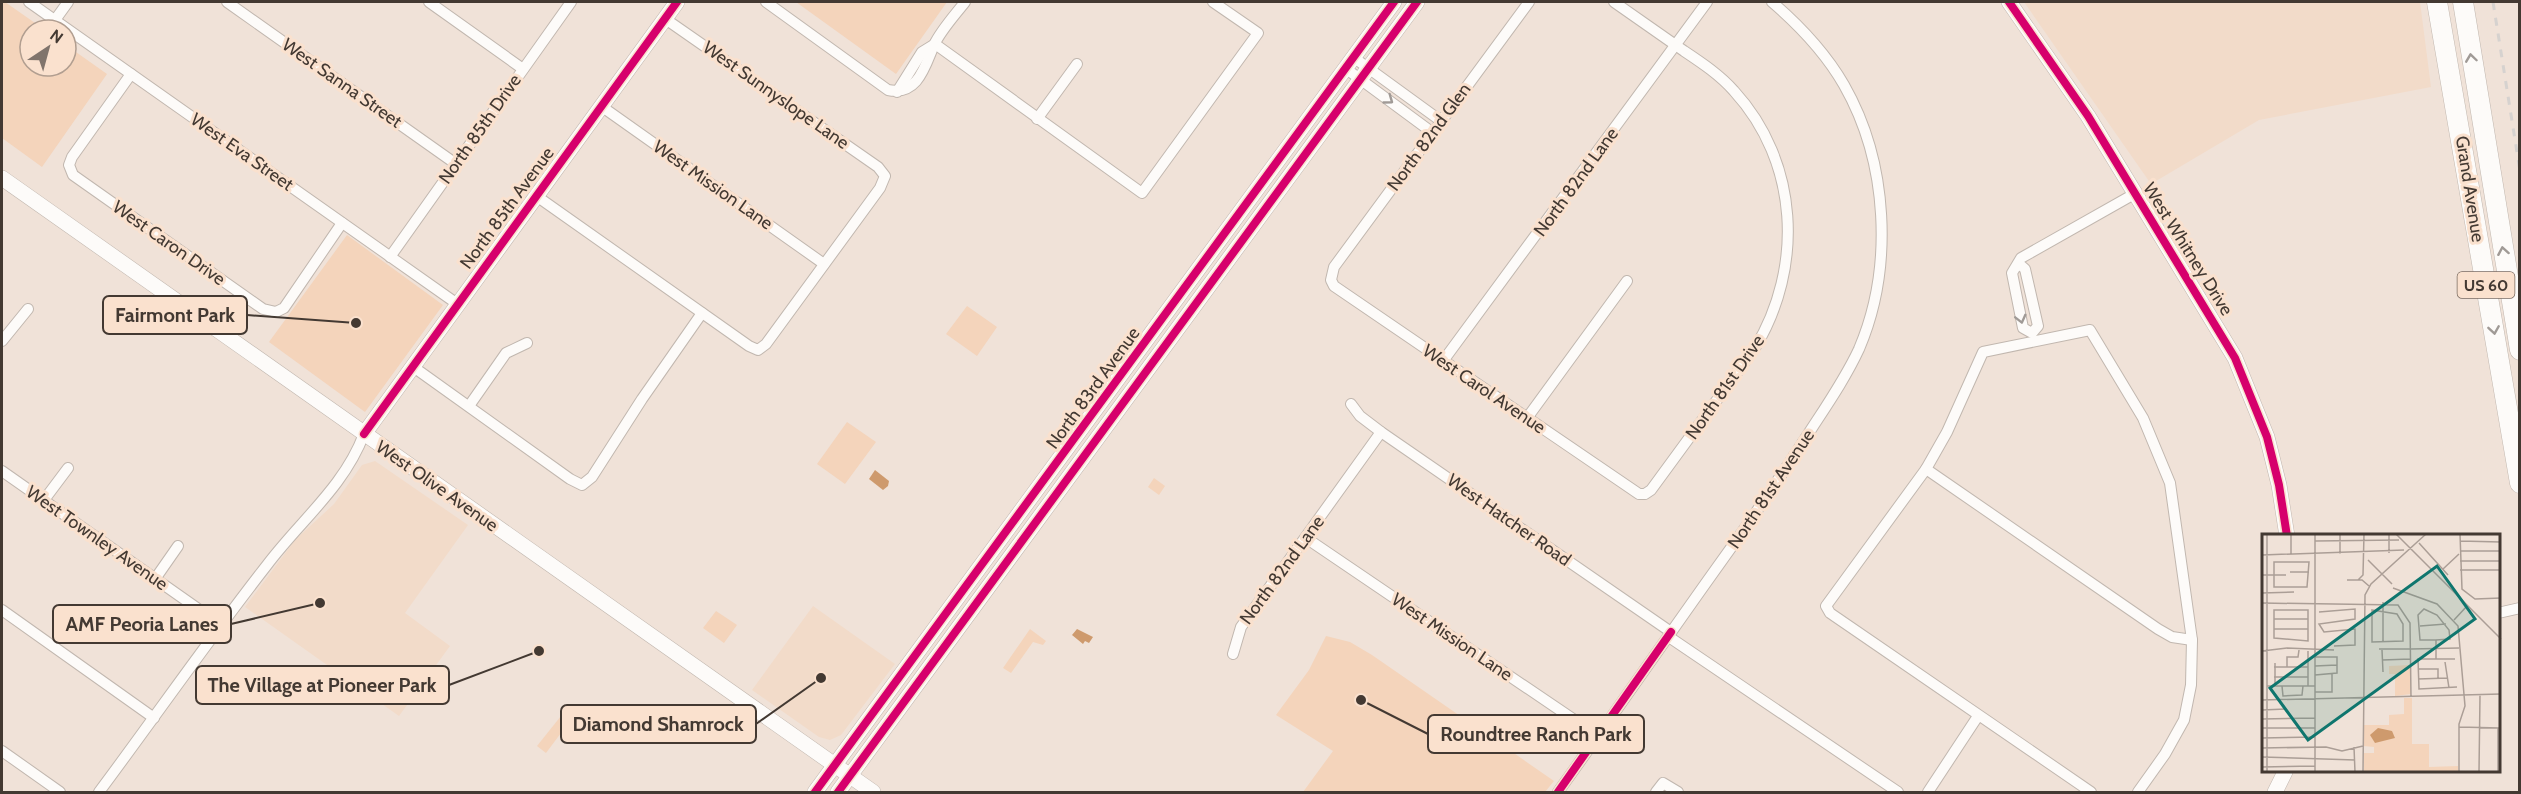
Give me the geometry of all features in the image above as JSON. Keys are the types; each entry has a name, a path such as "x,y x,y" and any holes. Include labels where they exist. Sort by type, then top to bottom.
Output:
{"highway":[{"name":"Grand Avenue","path":"2438,2 2520,483"},
{"name":"Grand Avenue","path":"2463,2 2520,350"}],"main road":[{"name":"North 85th Avenue","path":"364,434 456,303 677,2"},
{"name":"North 83rd Avenue","path":"815,792 1394,2"},
{"name":"North 83rd Avenue","path":"838,792 1417,2"},
{"name":"West Whitney Drive","path":"2009,2 2088,116 2224,337 2245,377 2273,458 2287,534"},
{"name":"West Olive Avenue","path":"2,178 873,792"},
{"path":"986,559 1001,569"},
{"path":"2275,792 2284,773"}],"street":[{"name":"West Eva Street","path":"28,2 52,18"},
{"path":"56,18 68,2"},
{"name":"West Sanna Street","path":"228,2 456,164"},
{"path":"429,2 523,69"},
{"name":"North 85th Drive","path":"390,257 571,2"},
{"path":"766,2 888,90 897,92 914,84 930,62 935,44 964,2"},
{"path":"935,44 1143,193 1258,33 1213,2"},
{"name":"North 82nd Glen","path":"1332,274 1334,267 1359,231 1529,2"},
{"name":"North 81st Drive","path":"1614,2 1716,73 1748,106 1762,130 1785,188 1789,231 1786,271 1770,323 1755,348 1645,494"},
{"name":"North 82nd Lane","path":"1443,361 1707,2"},
{"name":"North 81st Avenue","path":"1558,792 1776,486 1836,392 1860,346 1875,295 1881,246 1878,190 1869,149 1855,108 1833,68 1812,39 1772,2"},
{"name":"West Sunnyslope Lane","path":"664,18 878,167 885,176 880,188 824,264"},
{"name":"West Eva Street","path":"78,36 456,303"},
{"path":"1349,62 1433,133"},
{"path":"1037,119 1077,64"},
{"name":"West Caron Drive","path":"131,74 69,165 73,175 263,309 276,312 284,308 342,223"},
{"path":"1364,74 1441,121"},
{"name":"West Mission Lane","path":"601,105 824,264"},
{"path":"2033,338 2023,328 2012,273 2021,258 2136,193"},
{"path":"535,195 749,346 758,350 766,344 824,264"},
{"name":"West Carol Avenue","path":"1332,274 1331,280 1334,286 1639,494 1645,494"},
{"path":"1527,418 1627,281"},
{"path":"3,335 28,309"},
{"path":"412,366 570,479 582,485 592,477 702,313"},
{"path":"2091,792 1830,613 1826,606 1926,469 1947,432 1983,352 2033,338 2090,330 2143,418 2170,483 2192,640 2191,685 2184,720 2165,754 2138,792"},
{"path":"469,406 506,353 527,343"},
{"name":"West Hatcher Road","path":"1351,404 1360,416 1381,432 1898,792"},
{"name":"North 82nd Lane","path":"1233,654 1241,627 1381,432"},
{"name":"North 85th Avenue","path":"99,792 268,562 322,504 356,455 364,434"},
{"path":"44,500 68,468"},
{"path":"1926,469 2158,629 2172,637 2192,640"},
{"name":"West Townley Avenue","path":"2,471 221,625"},
{"name":"West Mission Lane","path":"1306,538 1598,736"},
{"path":"155,579 178,546"},
{"path":"2500,613 2520,609"},
{"path":"2,610 154,718"},
{"path":"1928,792 1978,716"},
{"path":"2,751 60,792"},
{"path":"1656,792 1663,783 1678,792"}],"shaded area":[{"path":"2,2 5,2 28,18 18,18 18,78 78,78 78,53 107,74 42,167 2,138"},
{"path":"796,2 947,2 896,74"},
{"path":"2024,2 2420,2 2431,87 2259,120 2151,184"},
{"path":"347,235 443,305 365,412 269,342"},
{"path":"967,306 997,327 977,356 946,334"},
{"path":"847,422 876,442 845,484 817,464"},
{"path":"375,461 468,525 405,613 450,646 399,716 245,607 295,540 334,504 362,465"},
{"path":"875,470 889,481 888,486 883,490 869,479"},
{"path":"1154,478 1165,486 1159,495 1148,487"},
{"path":"813,606 895,664 841,735 830,740 819,737 752,690"},
{"path":"716,611 737,625 724,643 703,628"},
{"path":"1030,629 1046,641 1043,645 1033,642 1011,673 1003,668"},
{"path":"1077,629 1093,637 1089,643 1085,641 1083,644 1072,635"},
{"path":"1326,636 1350,642 1372,655 1554,781 1545,792 1303,792 1333,751 1276,715 1309,670"},
{"path":"565,711 573,717 546,753 537,746"}],"railway":[{"path":"2493,2 2520,171"}],"cycle path":[{"path":"364,434 677,2"},
{"path":"815,792 1394,2"},
{"path":"838,792 1417,2"},
{"path":"2009,2 2088,116 2235,358 2267,437 2279,485 2287,534"},
{"path":"1558,792 1671,632"}],"place":[{"name":"Fairmont Park","path":"356,323"},
{"name":"AMF Peoria Lanes","path":"320,603"},
{"name":"The Village at Pioneer Park","path":"539,651"},
{"name":"Diamond Shamrock","path":"821,678"},
{"name":"Roundtree Ranch Park","path":"1361,700"}]}
